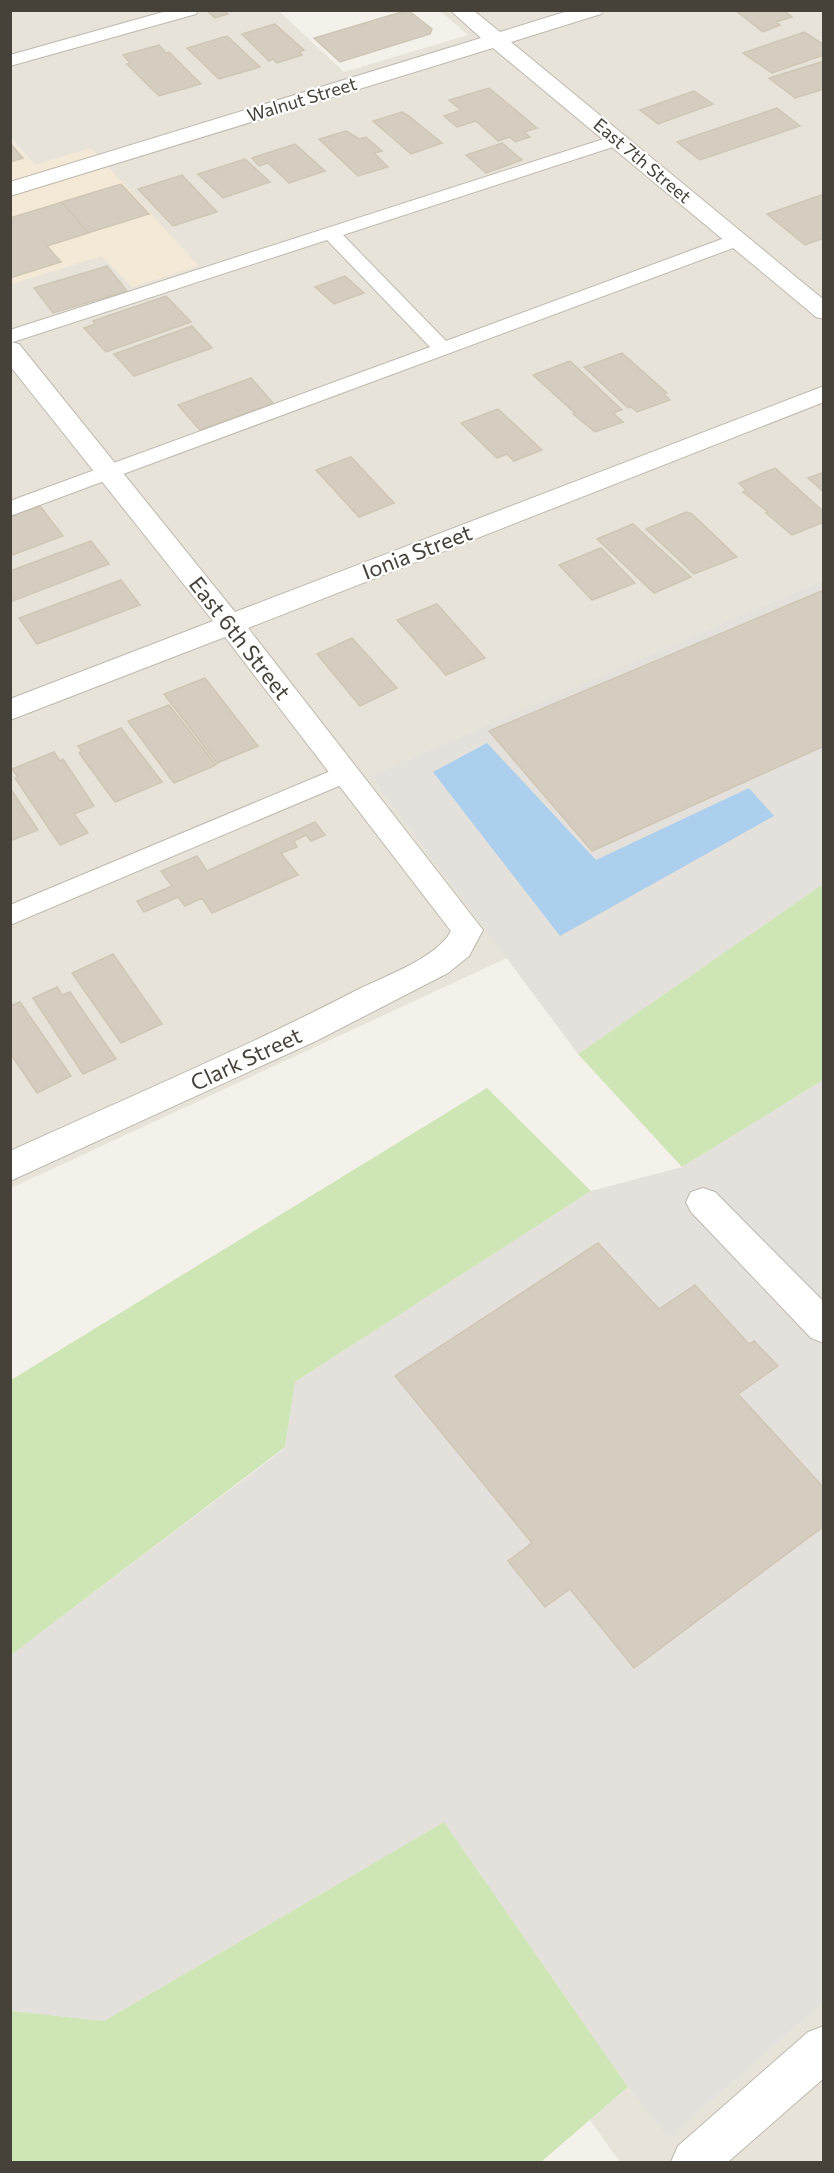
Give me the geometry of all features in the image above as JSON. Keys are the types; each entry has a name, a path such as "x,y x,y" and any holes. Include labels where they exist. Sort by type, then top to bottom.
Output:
{"street":[{"name":"East 7th Street","path":"460,10 824,312"},
{"name":"Walnut Street","path":"10,189 594,10"},
{"name":"East 6th Street","path":"10,349 231,625 467,930"},
{"name":"Ionia Street","path":"10,710 824,393"},
{"name":"Clark Street","path":"10,1167 305,1032 437,964 458,947 467,930"},
{"path":"703,1202 824,1327"},
{"path":"694,2163 824,2048"}],"lane":[{"path":"10,61 190,10"},
{"path":"10,337 616,140"},
{"path":"331,233 444,350"},
{"path":"10,509 110,474 737,240"},
{"path":"10,916 345,774"}],"shaded area":[{"path":"11,11 285,11 280,12 344,72 468,35 440,11 823,11 823,580 372,776 507,958 11,1188 11,284 102,255 35,165 11,138"},
{"path":"10,138 35,165 91,148 199,266 132,287 102,256 11,284"},
{"path":"823,580 823,884 578,1054 371,776"},
{"path":"823,1080 823,2003 669,2138 628,2087 444,1822 104,2021 11,2011 11,1655 285,1448 295,1382 591,1191 682,1167"},
{"path":"823,2003 823,2162 620,2162 590,2120 628,2087 670,2137"}],"green space":[{"path":"823,884 823,1080 682,1167 578,1054"},
{"path":"487,1088 591,1191 295,1382 285,1447 11,1655 11,1380"},
{"path":"444,1822 628,2087 541,2162 11,2162 11,2011 104,2021"}],"water":[{"path":"487,743 596,860 749,788 774,816 560,936 433,772"}],"building":[{"path":"224,10 228,14 215,18 207,11"},
{"path":"408,10 432,29 430,34 340,62 314,38"},
{"path":"735,10 783,10 792,17 776,22 780,25 763,32"},
{"path":"275,24 304,50 299,52 302,55 277,63 273,59 269,61 242,34"},
{"path":"804,32 824,45 824,55 772,73 743,53"},
{"path":"227,36 260,67 219,79 187,48"},
{"path":"159,45 201,84 159,96 127,64 130,63 123,55"},
{"path":"824,61 824,89 795,98 769,78"},
{"path":"489,88 537,128 524,132 530,137 515,142 510,137 498,141 476,121 457,127 444,116 461,110 449,100"},
{"path":"694,91 713,104 658,124 640,110"},
{"path":"777,108 800,126 700,160 677,142"},
{"path":"402,112 442,143 411,154 373,121"},
{"path":"346,131 359,139 366,137 382,151 374,153 388,167 358,176 319,139"},
{"path":"10,143 23,158 10,162"},
{"path":"502,143 522,160 486,173 466,155"},
{"path":"295,144 325,171 289,183 268,163 259,166 252,158"},
{"path":"245,159 270,182 223,198 198,174"},
{"path":"182,175 217,212 173,226 138,189"},
{"path":"121,184 149,214 88,233 62,202"},
{"path":"824,194 824,238 805,245 767,214"},
{"path":"62,202 88,233 47,246 61,262 10,278 10,218"},
{"path":"107,266 127,291 53,313 34,288"},
{"path":"345,276 364,293 334,304 315,287"},
{"path":"166,296 191,322 106,352 84,328 95,324 93,321"},
{"path":"192,326 212,348 134,376 114,354"},
{"path":"622,353 667,393 664,394 670,400 637,412 631,407 628,408 584,367"},
{"path":"570,361 622,410 613,413 623,422 595,432 533,375"},
{"path":"251,378 273,403 200,430 178,405"},
{"path":"498,409 542,450 514,461 507,454 497,458 461,423"},
{"path":"351,457 394,503 359,517 316,470"},
{"path":"775,468 824,512 824,522 792,535 743,492 746,490 739,483"},
{"path":"824,472 824,492 808,478"},
{"path":"40,506 63,536 10,556 10,517"},
{"path":"686,512 692,514 737,557 694,574 646,529"},
{"path":"633,524 691,577 654,593 597,539"},
{"path":"91,541 109,564 10,602 10,571"},
{"path":"601,548 635,583 592,600 559,565"},
{"path":"121,580 140,605 37,644 19,618"},
{"path":"824,590 824,746 592,851 489,731"},
{"path":"437,604 485,658 446,675 397,620"},
{"path":"352,638 397,688 360,706 317,654"},
{"path":"205,678 258,746 217,763 164,694"},
{"path":"169,705 216,765 174,783 128,721"},
{"path":"121,728 162,782 115,802 79,753 82,751 78,746"},
{"path":"54,752 60,761 63,759 94,806 74,814 88,833 60,845 15,778 18,777 12,769"},
{"path":"10,788 38,830 10,841"},
{"path":"315,822 325,835 311,841 306,835 294,841 297,847 281,853 298,875 212,913 202,898 185,906 178,897 144,912 137,901 172,886 161,871 197,856 207,871"},
{"path":"113,954 162,1024 121,1043 72,973"},
{"path":"57,987 62,995 70,992 116,1059 83,1074 33,998"},
{"path":"20,1002 71,1076 37,1093 10,1053 10,1006"},
{"path":"598,1243 659,1309 695,1285 749,1344 754,1341 778,1366 738,1394 824,1488 824,1526 634,1668 570,1589 545,1607 508,1561 532,1543 395,1376"}]}
